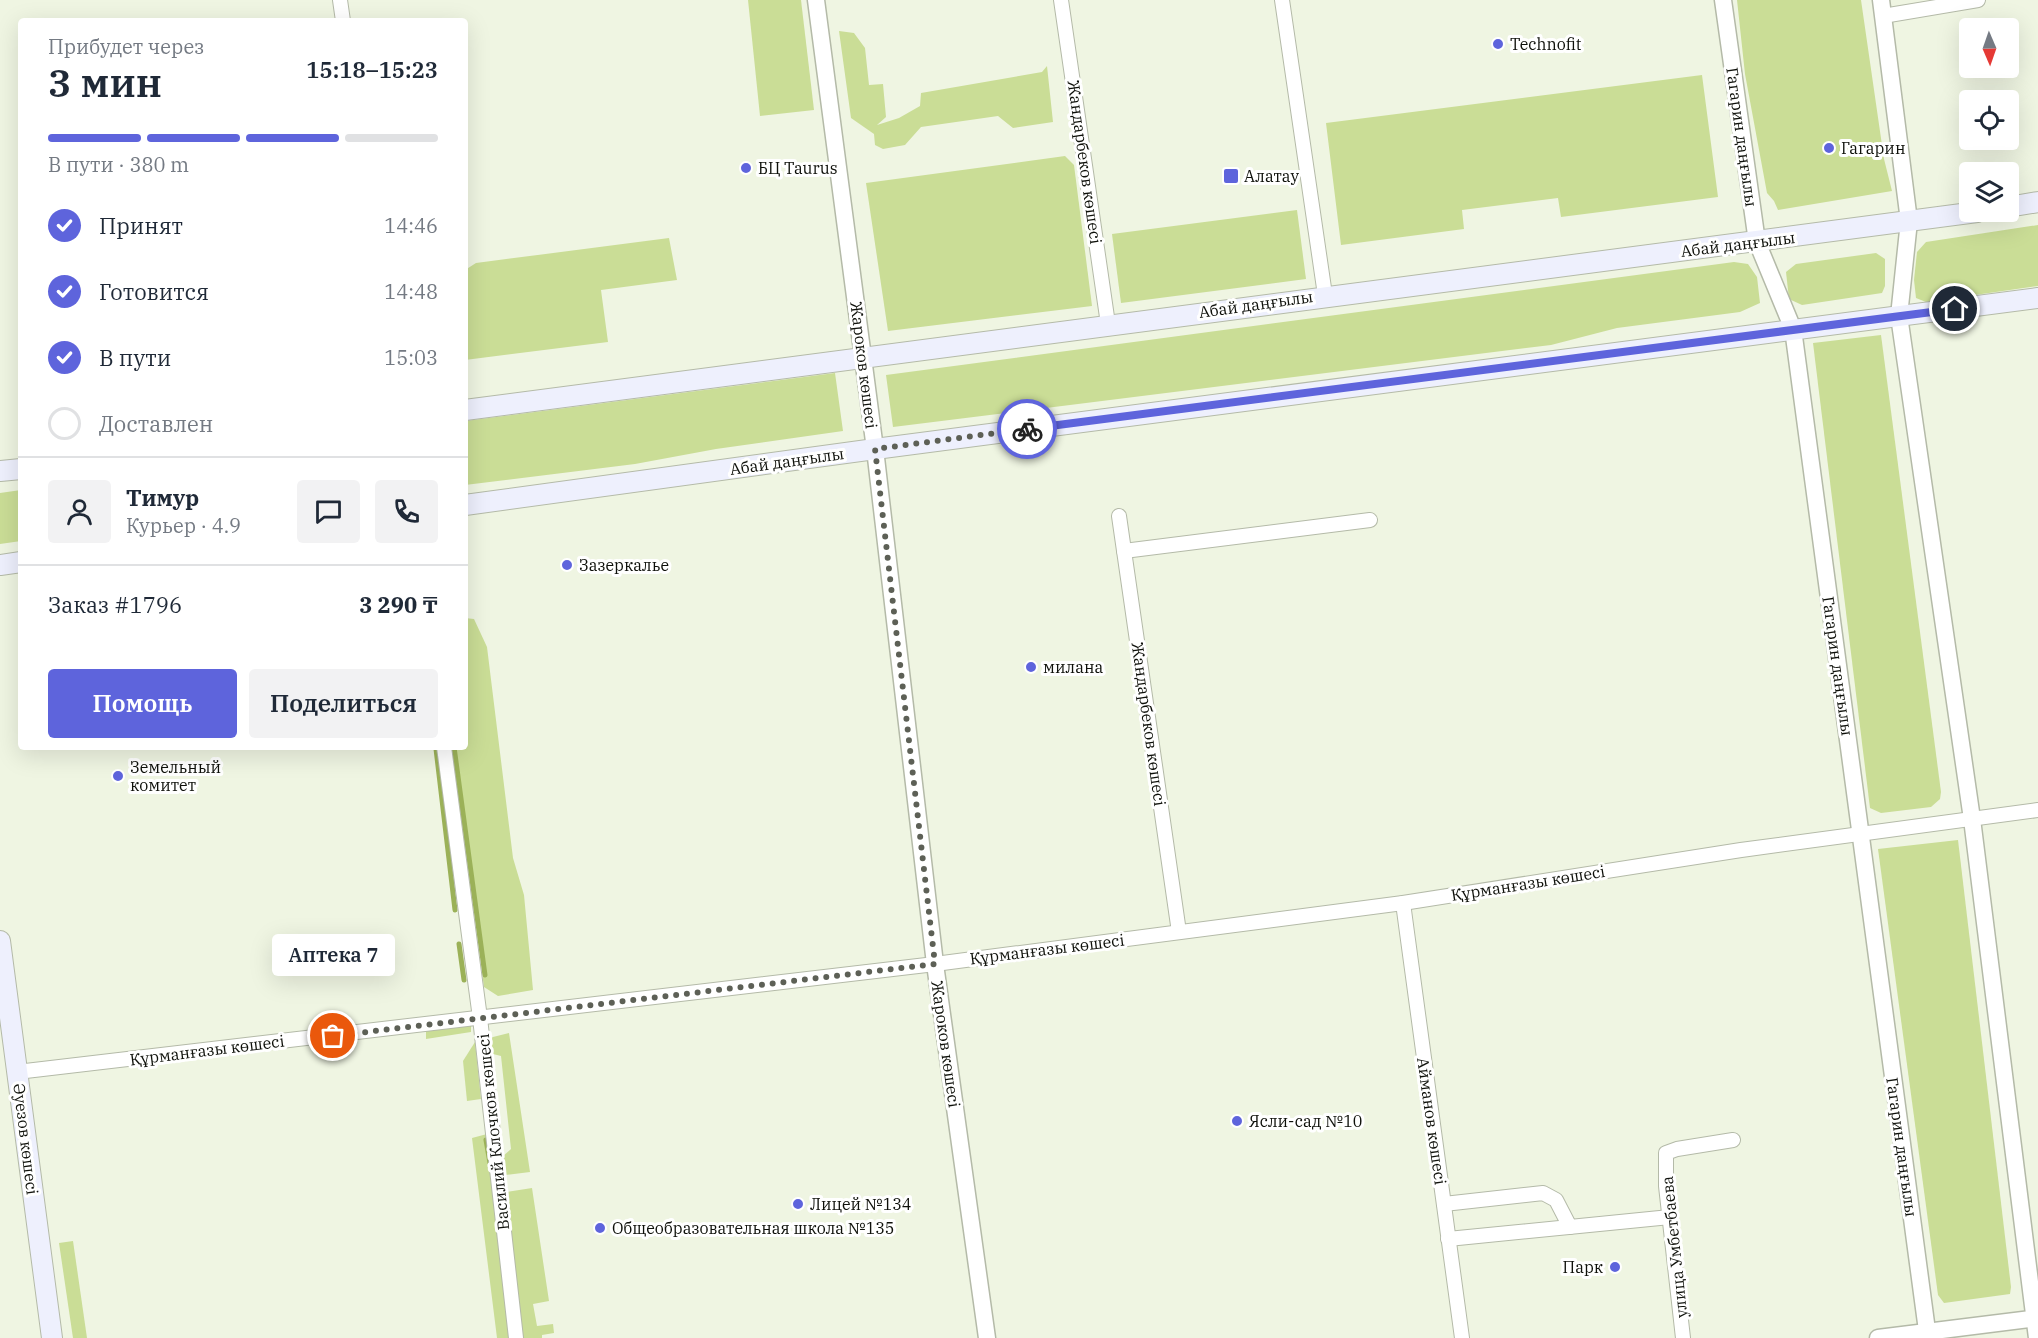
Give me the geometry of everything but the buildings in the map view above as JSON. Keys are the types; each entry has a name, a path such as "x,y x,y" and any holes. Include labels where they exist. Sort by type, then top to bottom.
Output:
{"main road":[{"path":"2019,205 2038,202"},
{"name":"Абай даңғылы","path":"468,410 863,356 1959,214"},
{"name":"Абай даңғылы","path":"468,505 875,449 2038,298"},
{"path":"0,471 18,469"},
{"path":"0,565 18,562"},
{"name":"Әуезов көшесі","path":"0,941 52,1338"}],"street":[{"path":"340,0 343,18"},
{"name":"Жароков көшесі","path":"816,0 875,449 935,964 987,1338"},
{"name":"Жандарбеков көшесі","path":"1061,0 1108,324"},
{"path":"1282,0 1325,296"},
{"name":"Гагарин даңғылы","path":"1723,0 1757,242 1793,329 1927,1335"},
{"path":"1978,0 1882,8 1910,221 1899,316 1972,819 2037,1318 2037,1338"},
{"name":"Жандарбеков көшесі","path":"1119,516 1179,932"},
{"path":"1124,551 1370,520"},
{"name":"Василий Клочков көшесі","path":"444,750 480,1018 516,1338"},
{"name":"Құрманғазы көшесі","path":"17,1072 935,964 1403,903 1741,850 2038,810"},
{"name":"Айманов көшесі","path":"1403,903 1462,1338"},
{"name":"улица Умбетбаева","path":"1683,1338 1665,1170 1666,1153 1677,1149 1733,1140"},
{"path":"1444,1204 1543,1193 1556,1200 1570,1227"},
{"path":"1448,1239 1670,1217"},
{"path":"1878,1338 1927,1335 2037,1318"}],"green space":[{"path":"748,0 801,0 814,110 760,116"},
{"path":"1737,0 1861,0 1884,159 1892,191 1778,210 1767,193 1745,74"},
{"path":"839,31 854,33 865,48 869,85 883,84 886,117 877,125 899,118 920,106 921,93 1042,72 1047,66 1053,122 1013,128 998,116 921,127 905,145 883,149 875,145 874,134 851,118"},
{"path":"1702,75 1718,197 1561,217 1558,198 1462,210 1464,229 1341,245 1326,123"},
{"path":"1065,156 1074,165 1092,306 888,331 866,183"},
{"path":"1297,210 1306,279 1121,303 1112,234"},
{"path":"2038,225 2038,286 1926,302 1916,298 1914,280 1917,252 1926,242"},
{"path":"669,238 677,280 601,290 608,342 468,360 468,268 476,263"},
{"path":"1876,253 1885,259 1885,286 1882,293 1802,305 1789,299 1786,272 1796,264"},
{"path":"1734,262 1748,264 1757,277 1760,303 1740,312 1617,328 1551,345 893,427 886,375"},
{"path":"1881,335 1941,792 1940,799 1931,807 1881,813 1870,808 1813,343"},
{"path":"835,373 843,431 716,449 635,464 468,485 468,421"},
{"path":"18,490 18,541 0,544 0,493"},
{"path":"468,618 474,619 487,647 513,858 524,895 533,990 498,996 484,987 451,750 468,750"},
{"path":"1958,840 2011,1287 2010,1294 1944,1303 1938,1295 1878,849"},
{"path":"471,1019 471,1032 426,1039 426,1025"},
{"path":"509,1033 530,1172 505,1175 503,1156 511,1149 501,1056 493,1054 489,1038"},
{"path":"475,1042 481,1099 467,1101 463,1061"},
{"path":"487,1134 511,1338 497,1338 472,1138"},
{"path":"532,1188 549,1301 533,1304 537,1326 553,1324 554,1333 542,1335 542,1338 521,1338 506,1192"},
{"path":"73,1241 87,1338 73,1338 59,1243"}],"waterway":[{"path":"436,750 455,910"},
{"path":"454,750 485,975"},
{"path":"459,944 464,980"},
{"path":"486,1140 490,1163"}],"way so far":[{"path":"333,1036 935,964 875,449 1027,429"}],"place":[{"name":"Technofit","path":"1498,44"},
{"name":"Гагарин","path":"1829,148"},
{"name":"БЦ Taurus","path":"746,168"},
{"name":"Алатау","path":"1231,176"},
{"name":"Зазеркалье","path":"567,565"},
{"name":"милана","path":"1031,667"},
{"name":"Земельный комитет","path":"118,776"},
{"name":"Аптека 7","path":"333,1036"},
{"name":"Ясли-сад №10","path":"1237,1121"},
{"name":"Лицей №134","path":"798,1204"},
{"name":"Общеобразовательная школа №135","path":"600,1228"},
{"name":"Парк","path":"1615,1267"}],"route":[{"path":"1027,429 1955,309"}]}
